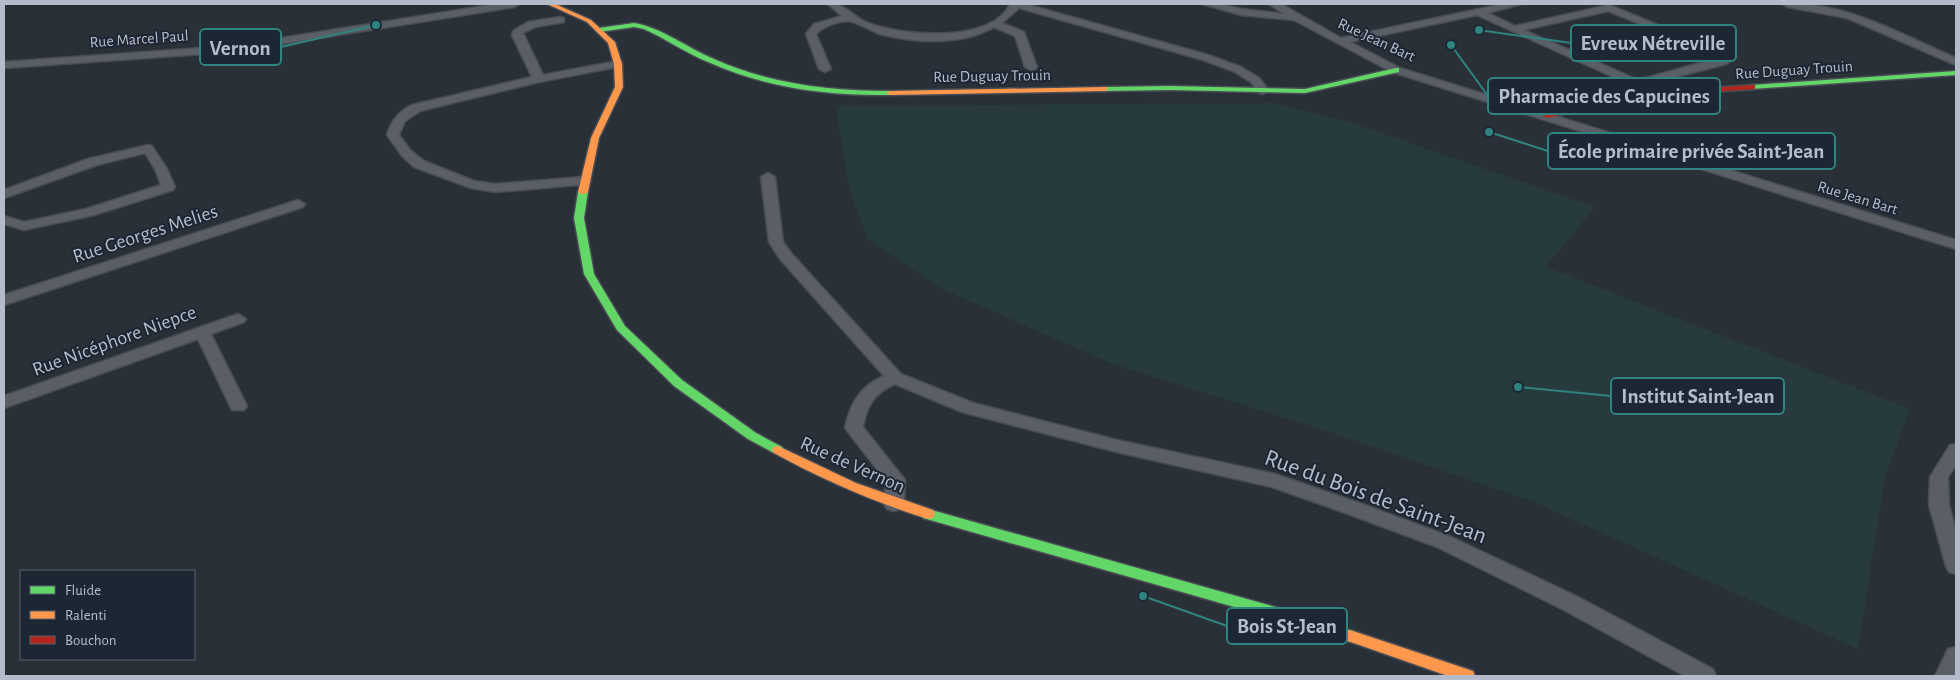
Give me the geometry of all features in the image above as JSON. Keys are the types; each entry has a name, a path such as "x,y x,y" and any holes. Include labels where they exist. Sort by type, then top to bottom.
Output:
{"street":[{"name":"Rue Marcel Paul","path":"4,65 231,49 514,4"},
{"name":"Rue de Vernon","path":"550,4 582,17 599,30 611,42 618,64 619,87 595,138 584,181 579,218 589,274 621,328 678,383 752,436 835,480 894,504 1311,623 1467,676"},
{"path":"832,4 862,25 905,37 952,35 979,30 995,24 1016,4 1204,57 1237,69 1255,80 1263,91"},
{"path":"1208,4 1241,12 1298,18"},
{"name":"Rue Jean Bart","path":"1274,4 1396,70 1547,116 1793,196 1956,245"},
{"path":"1342,41 1478,12 1496,6 1516,4"},
{"path":"1514,29 1625,4"},
{"path":"1788,4 1850,16 1956,62"},
{"path":"1609,8 1731,57 1722,62 1637,84"},
{"path":"1478,12 1637,84 1648,94"},
{"path":"825,69 812,34 818,26 852,17"},
{"path":"539,79 518,35 518,31 532,24 560,20"},
{"path":"995,24 1020,34 1031,66"},
{"name":"Rue Duguay Trouin","path":"599,30 634,25 646,27 664,34 710,61 780,85 830,93 868,94 1170,88 1305,91 1396,70"},
{"path":"584,181 495,188 471,184 419,164 406,153 393,135 395,125 406,111 539,79 618,64"},
{"name":"Rue Duguay Trouin","path":"1547,116 1625,96 1956,73"},
{"path":"4,194 120,153 148,150 162,169 168,187 89,212 24,226 4,220"},
{"name":"Rue du Bois de Saint-Jean","path":"768,177 776,242 785,256 896,378 968,408 1108,444 1275,482 1358,510 1444,542 1570,603 1705,676"},
{"name":"Rue Georges Melies","path":"4,300 298,204"},
{"name":"Rue Nicéphore Niepce","path":"4,402 238,318"},
{"path":"202,331 238,406"},
{"path":"894,504 896,480 854,428 858,407 876,384 896,378"},
{"path":"1956,450 1939,477 1939,506 1956,566"},
{"path":"1946,676 1956,656"}],"green space":[{"path":"1274,103 1355,124 1595,207 1546,267 1910,409 1885,477 1858,649 1534,502 1333,433 1113,364 940,288 868,240 849,188 836,106"}],"traffic: fast":[{"path":"599,30 634,25 646,27 694,53 733,70 799,88 821,91 890,93"},
{"path":"1104,89 1170,88 1305,91 1396,70"},
{"path":"1752,87 1956,73"},
{"path":"583,192 579,218 589,274 621,328 678,383 752,436 778,450"},
{"path":"928,514 1311,623 1350,636"}],"traffic: slow":[{"path":"550,4 589,21 611,42 618,64 619,87 595,138 583,192"},
{"path":"890,93 1104,89"},
{"path":"778,450 815,470 851,486 928,514"},
{"path":"1350,636 1467,676"}],"traffic: jam":[{"path":"1547,116 1635,95 1752,87"}],"place":[{"name":"Vernon","path":"376,25"},
{"name":"Evreux Nétreville","path":"1479,30"},
{"name":"Pharmacie des Capucines","path":"1451,45"},
{"name":"École primaire privée Saint-Jean","path":"1489,132"},
{"name":"Institut Saint-Jean","path":"1518,387"},
{"name":"Bois St-Jean","path":"1143,596"}]}
